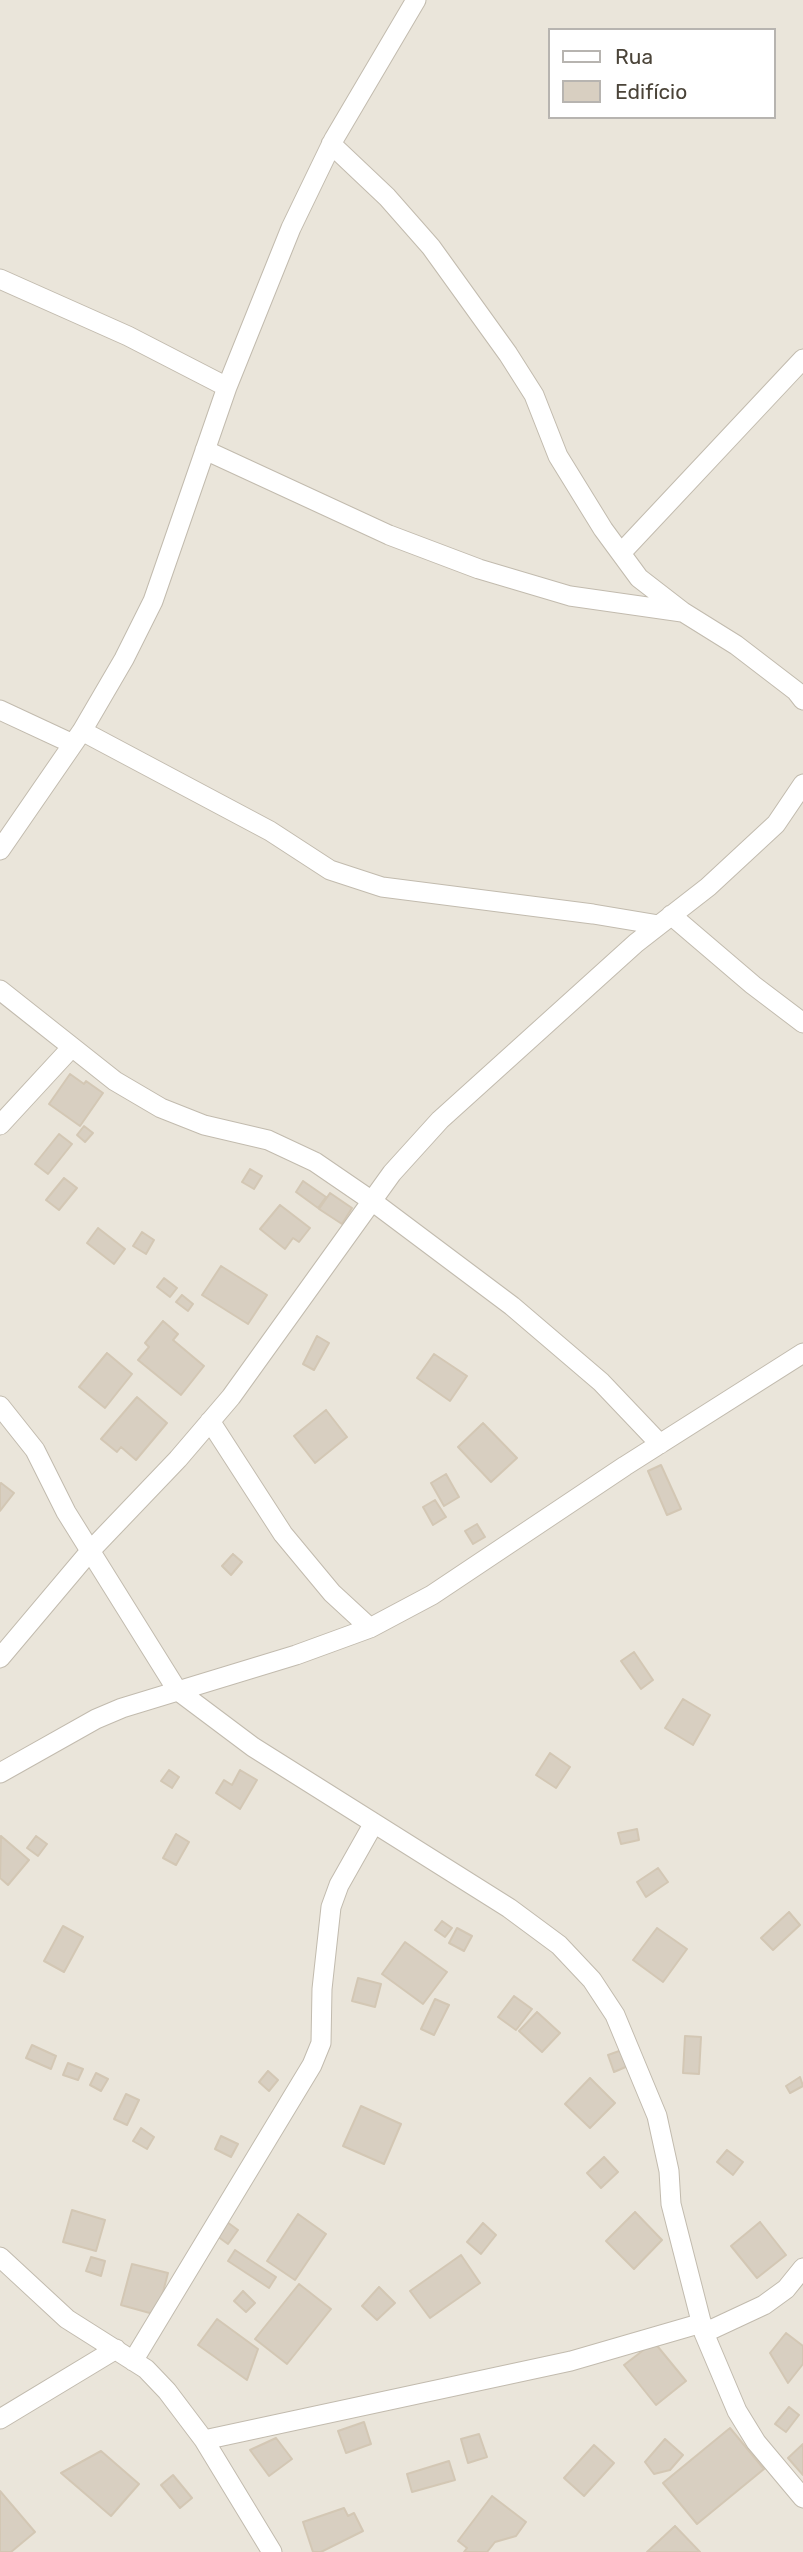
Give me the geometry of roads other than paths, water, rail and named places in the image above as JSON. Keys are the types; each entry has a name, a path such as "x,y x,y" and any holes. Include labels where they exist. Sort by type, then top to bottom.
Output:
{"street":[{"path":"0,850 77,738 124,659 153,601 227,387 291,229 331,144 416,0"},
{"path":"331,144 387,197 431,247 508,354 534,395 558,456 639,578 683,612 736,645 796,691 803,700"},
{"path":"0,279 115,330 227,387"},
{"path":"621,553 803,359"},
{"path":"205,450 389,535 479,569 570,596 683,612"},
{"path":"0,710 77,738 259,825 330,870 382,887 593,914 665,920 803,1023"},
{"path":"0,1658 91,1550 178,1459 231,1397 372,1200 440,1120 616,961 708,887 776,824 803,784"},
{"path":"0,990 115,1081 161,1108 204,1125 268,1140 315,1163 372,1200 522,1315 601,1382 660,1444"},
{"path":"0,1125 72,1047"},
{"path":"0,1773 96,1719 177,1690 296,1655 370,1629 432,1595 803,1353"},
{"path":"0,1406 35,1450 66,1512 177,1690 253,1747 517,1913 559,1945 592,1980 615,2015 657,2116 669,2171 671,2204 703,2328 737,2411 756,2442 803,2498"},
{"path":"210,1421 283,1534 332,1593 370,1629"},
{"path":"133,2361 312,2065 321,2043 322,1989 331,1907 374,1823"},
{"path":"0,2257 67,2319 146,2369 167,2391 204,2440 272,2552"},
{"path":"204,2440 571,2361 703,2328 764,2305 786,2289 803,2268"},
{"path":"0,2419 116,2349"}]}
